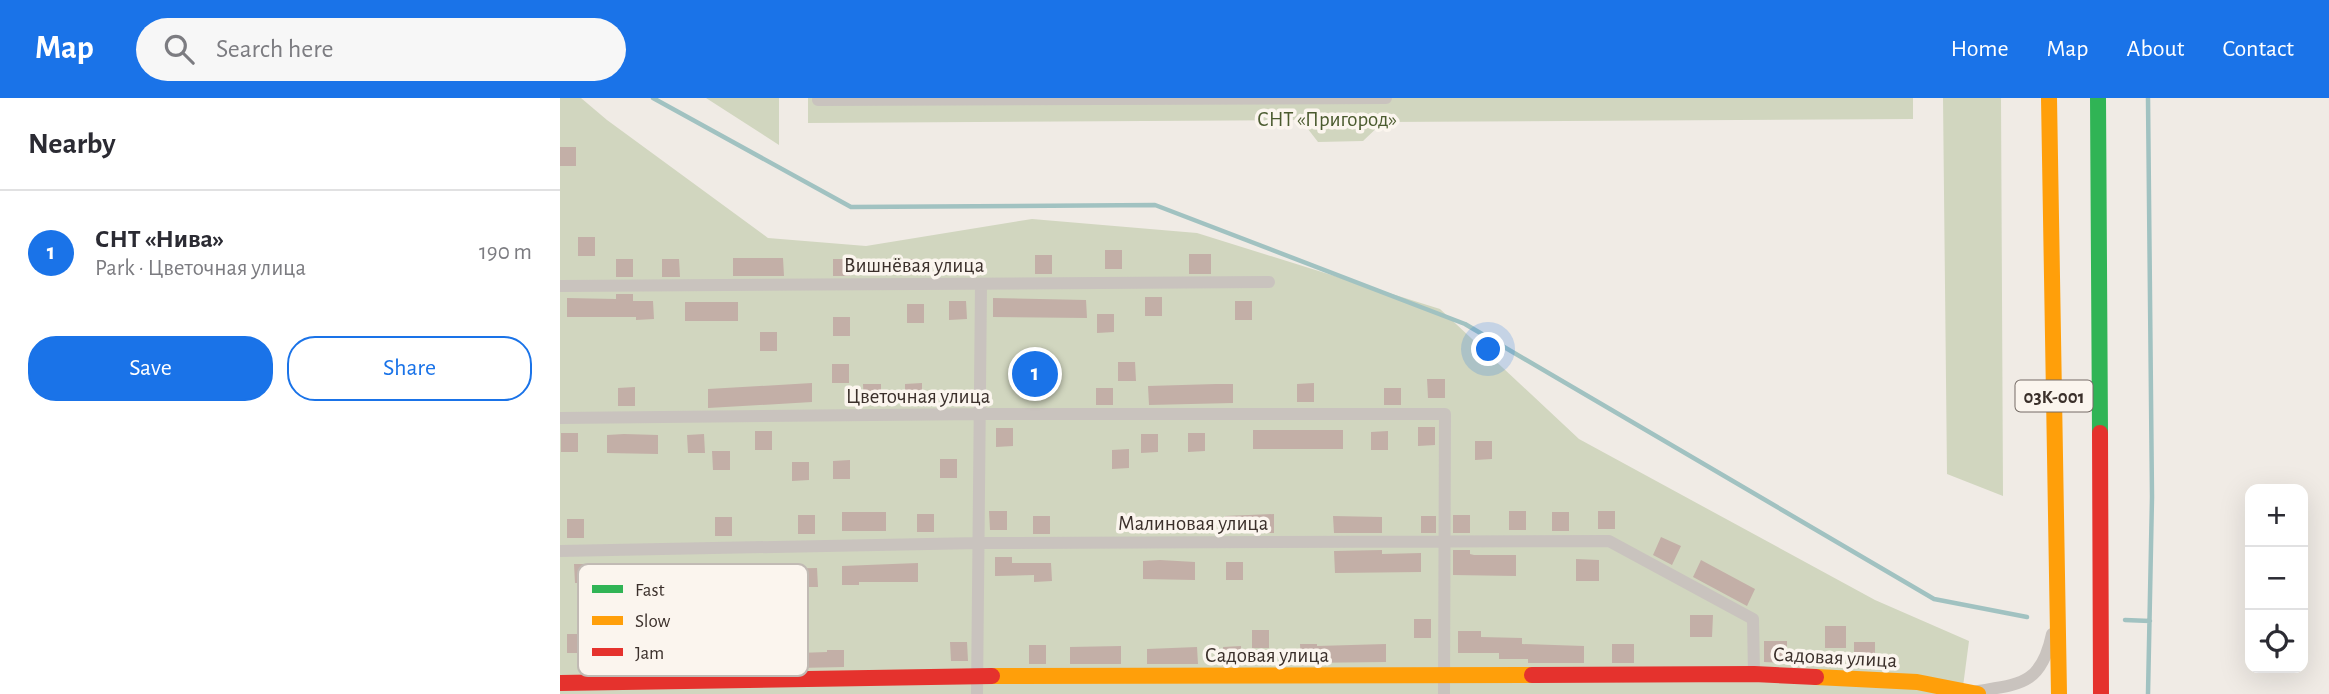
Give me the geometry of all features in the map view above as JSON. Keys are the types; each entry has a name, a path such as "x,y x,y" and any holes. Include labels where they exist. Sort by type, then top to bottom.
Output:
{"street":[{"path":"818,100 1386,98"},
{"name":"03К-001","path":"2049,98 2059,694"},
{"name":"03К-001","path":"2098,98 2101,694"},
{"name":"Вишнёвая улица","path":"560,286 1269,282"},
{"path":"977,694 981,285"},
{"name":"Цветочная улица","path":"560,418 1445,414 1446,541"},
{"path":"1444,694 1446,541"},
{"name":"Малиновая улица","path":"560,551 979,543 1609,541 1753,619 1754,674"},
{"path":"1975,693 2022,684 2039,671 2049,651 2058,603"},
{"name":"Садовая улица","path":"560,683 977,677 1754,674 1917,682 1975,693"}],"green space":[{"path":"560,98 581,98 768,238 866,246 1032,219 1197,233 1440,309 1579,439 1875,600 1969,641 1962,694 560,694"},
{"path":"706,98 779,98 779,145"},
{"name":"СНТ «Пригород»","path":"808,98 1913,98 1913,119 1383,122 1363,141 1318,142 1301,120 808,123"},
{"path":"1943,98 2001,98 2003,496 1947,474"}],"building":[{"path":"560,147 576,147 576,166 560,166"},
{"path":"578,237 595,237 595,256 578,256"},
{"path":"1105,250 1122,250 1122,269 1105,269"},
{"path":"1189,254 1211,254 1211,274 1189,274"},
{"path":"1035,255 1052,255 1052,274 1035,274"},
{"path":"733,258 783,258 784,276 733,276"},
{"path":"616,259 633,259 633,277 616,277"},
{"path":"662,259 679,259 680,277 662,277"},
{"path":"833,259 850,259 850,276 833,276"},
{"path":"898,259 915,259 915,275 898,275"},
{"path":"616,294 633,294 633,301 653,301 654,319 567,317 567,298 616,299"},
{"path":"1145,297 1162,297 1162,316 1145,316"},
{"path":"993,298 1086,300 1087,318 993,317"},
{"path":"949,301 966,301 967,319 949,320"},
{"path":"1235,301 1252,301 1252,320 1235,320"},
{"path":"685,302 738,302 738,321 685,321"},
{"path":"907,304 924,304 924,323 907,323"},
{"path":"1097,314 1114,314 1114,332 1097,333"},
{"path":"833,317 850,317 850,336 833,336"},
{"path":"760,332 777,332 777,351 760,351"},
{"path":"1118,362 1135,362 1136,381 1118,381"},
{"path":"832,364 849,364 849,383 832,383"},
{"path":"1427,379 1445,379 1445,398 1428,398"},
{"path":"812,383 812,402 708,408 708,389"},
{"path":"922,383 922,402 905,402 905,384"},
{"path":"1314,383 1314,402 1297,402 1297,384"},
{"path":"863,384 881,384 881,403 864,403"},
{"path":"1233,384 1233,403 1149,405 1148,386"},
{"path":"635,387 635,406 618,406 618,388"},
{"path":"1096,388 1113,388 1113,405 1096,405"},
{"path":"1384,388 1401,388 1401,405 1384,405"},
{"path":"1418,427 1435,427 1435,445 1418,446"},
{"path":"996,428 1013,428 1013,446 996,447"},
{"path":"1253,430 1343,430 1343,449 1253,449"},
{"path":"755,431 772,431 772,450 755,450"},
{"path":"1388,431 1388,450 1371,450 1371,432"},
{"path":"561,433 578,433 578,452 561,452"},
{"path":"1188,433 1205,433 1205,451 1188,452"},
{"path":"704,434 705,453 688,453 687,435"},
{"path":"1141,434 1158,434 1158,452 1141,453"},
{"path":"607,435 658,435 658,454 607,453"},
{"path":"1475,441 1492,441 1492,459 1475,460"},
{"path":"1129,449 1129,468 1112,469 1112,450"},
{"path":"712,451 730,451 730,470 713,470"},
{"path":"940,459 957,459 957,478 940,478"},
{"path":"850,460 850,479 833,479 833,461"},
{"path":"792,462 809,462 809,480 792,481"},
{"path":"989,511 1007,511 1007,530 990,530"},
{"path":"1509,511 1526,511 1526,530 1509,530"},
{"path":"1598,511 1615,511 1615,529 1598,529"},
{"path":"842,512 886,512 886,531 842,531"},
{"path":"1552,512 1569,512 1569,531 1552,531"},
{"path":"917,514 934,514 934,532 917,532"},
{"path":"1274,514 1274,533 1225,533 1225,516"},
{"path":"798,515 815,515 815,534 798,534"},
{"path":"1453,515 1470,515 1470,533 1453,533"},
{"path":"1033,516 1050,516 1050,534 1033,534"},
{"path":"1333,516 1382,517 1382,533 1334,533"},
{"path":"1421,516 1436,516 1436,533 1421,533"},
{"path":"715,517 732,517 732,536 715,536"},
{"path":"567,519 584,519 584,538 567,538"},
{"path":"1661,537 1681,546 1672,565 1653,555"},
{"path":"1382,550 1382,554 1421,553 1421,572 1335,573 1334,551"},
{"path":"1453,550 1470,550 1470,554 1474,555 1516,555 1516,576 1453,575"},
{"path":"995,557 1012,557 1012,563 1051,563 1052,581 1034,582 1034,575 995,576"},
{"path":"1576,559 1599,560 1599,581 1576,581"},
{"path":"1701,560 1755,589 1747,606 1693,577"},
{"path":"1143,561 1195,562 1195,580 1143,579"},
{"path":"1226,562 1243,562 1243,580 1226,580"},
{"path":"918,563 918,582 859,582 859,585 842,585 842,566"},
{"path":"574,564 578,564 578,583 575,583"},
{"path":"808,568 817,568 818,587 808,587"},
{"path":"1690,615 1713,615 1712,637 1690,637"},
{"path":"1414,619 1431,619 1431,638 1414,638"},
{"path":"1825,626 1846,626 1846,648 1825,648"},
{"path":"1252,630 1269,630 1269,648 1252,648"},
{"path":"1458,631 1481,631 1481,637 1522,638 1522,644 1584,646 1584,663 1528,663 1528,659 1499,659 1499,653 1458,653"},
{"path":"567,634 578,634 578,653 567,653"},
{"path":"1764,641 1787,641 1787,663 1764,662"},
{"path":"950,642 967,642 968,661 951,661"},
{"path":"1854,642 1875,642 1875,664 1854,664"},
{"path":"1300,644 1386,644 1386,662 1301,663"},
{"path":"1612,644 1634,644 1634,663 1612,663"},
{"path":"1029,645 1046,645 1046,664 1029,664"},
{"path":"1121,646 1121,664 1070,664 1070,647"},
{"path":"1241,646 1241,664 1224,664 1223,647"},
{"path":"1197,647 1198,664 1147,664 1147,649"},
{"path":"844,650 844,667 808,668 808,653"}],"waterway":[{"path":"653,98 851,207 1155,205 1465,324 1934,599 2027,617"},
{"path":"2148,98 2152,497 2148,694"},
{"path":"2125,620 2150,621"}],"traffic: fast":[{"path":"2098,98 2100,433"}],"traffic: slow":[{"path":"2049,98 2059,694"},
{"path":"992,676 1532,675"},
{"path":"1816,677 1917,682 1978,694"}],"traffic: jam":[{"path":"2100,433 2101,694"},
{"path":"1532,675 1754,674 1816,677"},
{"path":"560,683 992,676"}],"place":[{"name":"СНТ «Нива»","path":"1035,374"}]}
